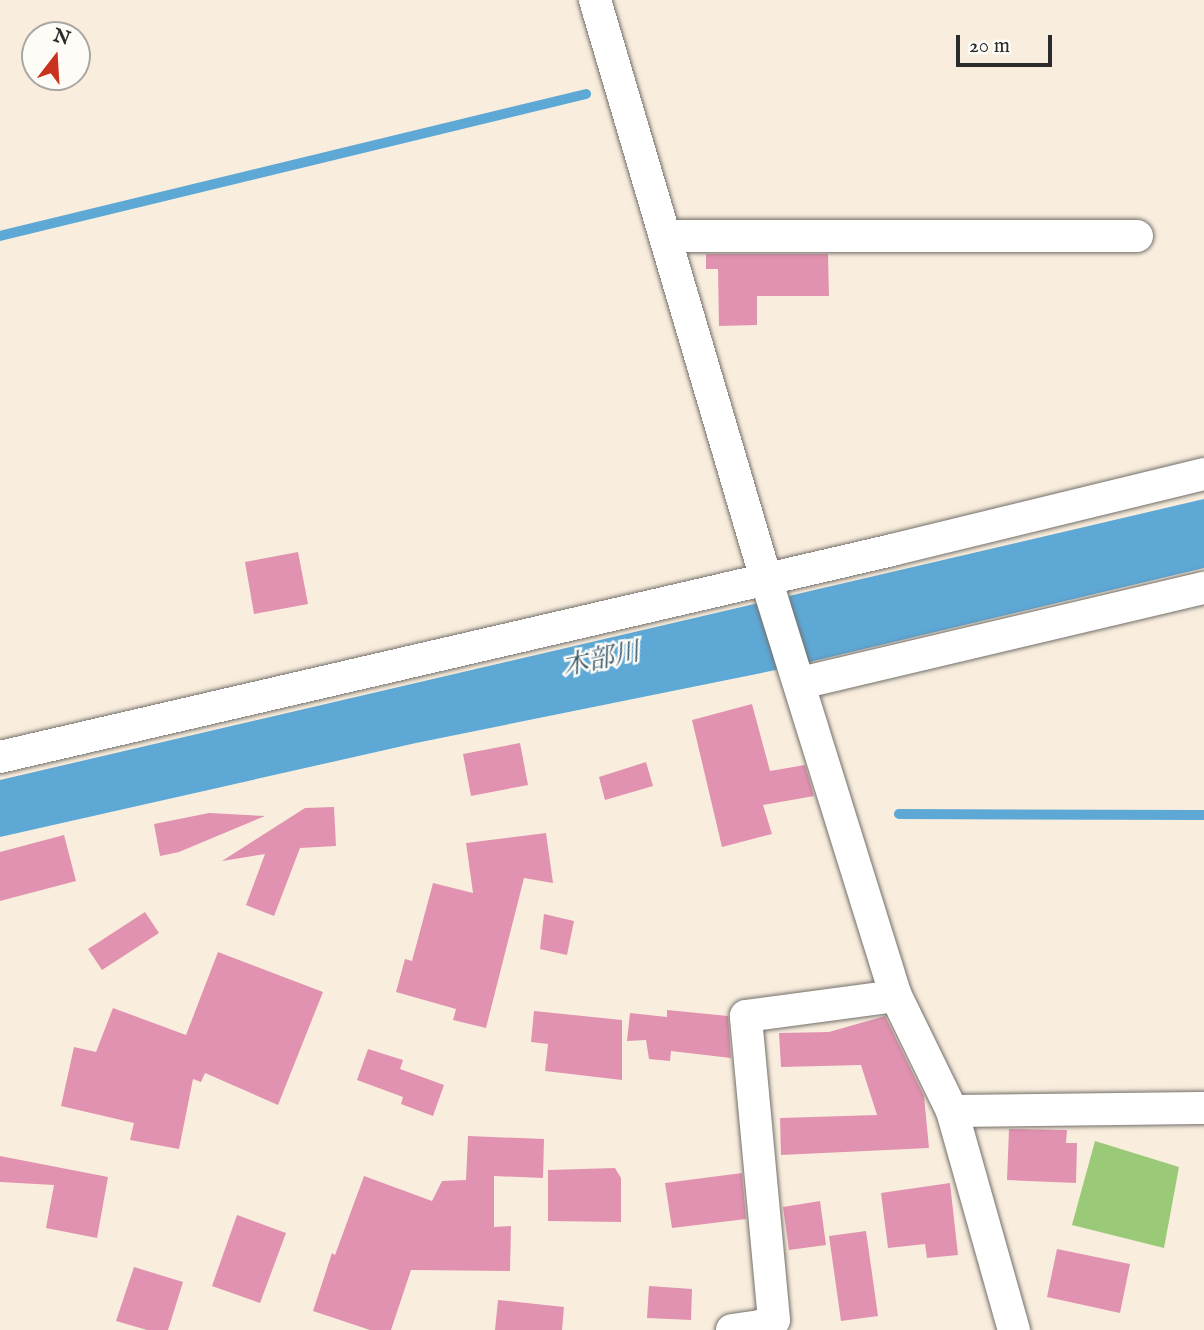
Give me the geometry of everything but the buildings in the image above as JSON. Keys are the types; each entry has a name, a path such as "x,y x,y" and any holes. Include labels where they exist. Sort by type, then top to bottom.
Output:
{"street":[{"path":"595,0 766,579 801,683 896,996 952,1111 1014,1330"},
{"path":"665,236 1137,236"},
{"path":"0,757 1204,474"},
{"path":"801,683 1204,588"},
{"path":"732,1330 774,1321 746,1016 896,996"},
{"path":"952,1111 1204,1108"}],"green space":[{"path":"1095,1141 1179,1167 1164,1248 1072,1225"}],"water":[{"name":"木部川","path":"1204,499 1204,568 776,670 416,743 0,837 0,780"}],"waterway":[{"path":"0,236 586,94"},
{"path":"899,814 1204,815"}]}
